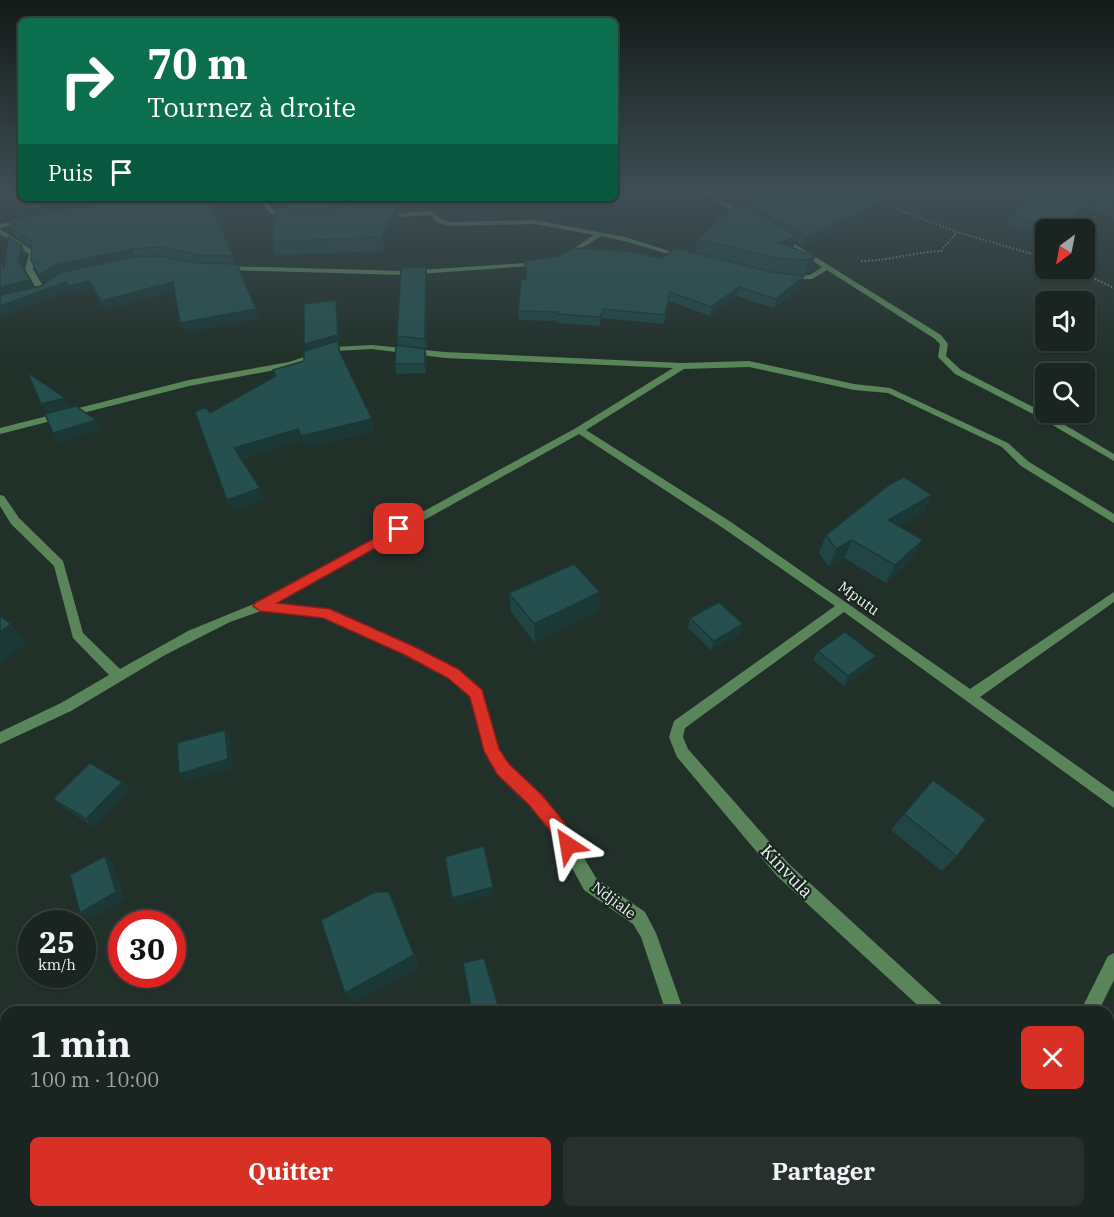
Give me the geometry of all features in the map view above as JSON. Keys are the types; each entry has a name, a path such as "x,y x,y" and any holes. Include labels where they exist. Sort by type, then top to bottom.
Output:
{"street":[{"path":"24,247 33,253 29,269 42,291"},
{"path":"215,268 417,273 553,262 579,247"},
{"path":"648,247 698,260"},
{"path":"796,247 938,337 944,344 941,354 944,362 958,372 1040,414 1114,458"},
{"path":"783,278 812,277 826,264"},
{"path":"33,294 51,285"},
{"path":"0,431 189,383 291,364 334,349 372,347 445,355 682,366 749,364 854,387 890,391 1005,446 1025,464 1114,519"},
{"path":"0,738 38,722 173,643 233,615 260,606 579,430 682,366"},
{"name":"Mputu","path":"579,430 726,525 844,606 1114,801"},
{"path":"0,498 15,520 59,564 77,635 118,676"},
{"path":"969,697 1114,596"},
{"name":"Ndjiale","path":"260,606 325,613 419,655 453,674 477,694 492,751 503,769 536,801 558,828 590,884 639,918 648,933 673,1006"},
{"name":"Kinvula","path":"844,606 676,731 682,753 783,870 931,1006"},
{"path":"1092,1006 1114,962"}],"path":[{"path":"826,264 888,261 918,252 941,251 945,247"},
{"path":"1008,247 1035,255"},
{"path":"1095,278 1114,288"}],"building":[{"path":"7,247 22,247 18,261 30,280 0,287 0,262 4,267"},
{"path":"32,247 229,247 233,256 200,255 160,247 132,249 56,265 39,275 31,260"},
{"path":"729,247 790,247 815,256 807,260 775,258"},
{"path":"573,248 625,251 661,258 676,248 772,272 804,276 776,299 739,287 711,307 670,292 665,315 603,309 600,317 557,314 558,312 518,311 521,280 526,279 525,261 559,256"},
{"path":"160,256 199,263 237,264 256,309 180,323 173,282 101,301 89,281 69,286 66,282 0,306 0,295 41,286 59,273 133,257"},
{"path":"426,267 425,339 397,336 401,268"},
{"path":"336,300 338,335 304,344 304,304"},
{"path":"338,341 339,350 372,419 301,436 298,429 234,448 260,488 227,500 195,412 206,407 210,413 276,376 273,370 304,361 304,351"},
{"path":"396,345 425,349 425,364 395,364"},
{"path":"28,373 65,398 41,404"},
{"path":"76,406 96,420 53,433 45,414"},
{"path":"904,477 932,495 888,520 923,540 895,565 852,540 836,549 826,535 889,485"},
{"path":"574,564 600,592 534,624 509,593"},
{"path":"719,602 743,624 714,641 690,618"},
{"path":"0,616 11,624 0,632"},
{"path":"845,632 876,656 848,676 818,651"},
{"path":"225,730 228,759 179,774 177,743"},
{"path":"90,763 122,782 86,819 53,799"},
{"path":"933,780 986,819 957,856 904,814"},
{"path":"484,846 493,887 452,898 445,857"},
{"path":"105,856 116,892 85,910 79,910 70,875"},
{"path":"375,892 389,892 414,955 345,993 321,920"},
{"path":"484,958 498,1006 471,1006 463,963"}],"route":[{"path":"399,529 260,606 325,613 410,651 467,684 477,694 492,751 503,769 536,801 558,828 568,845"}]}
